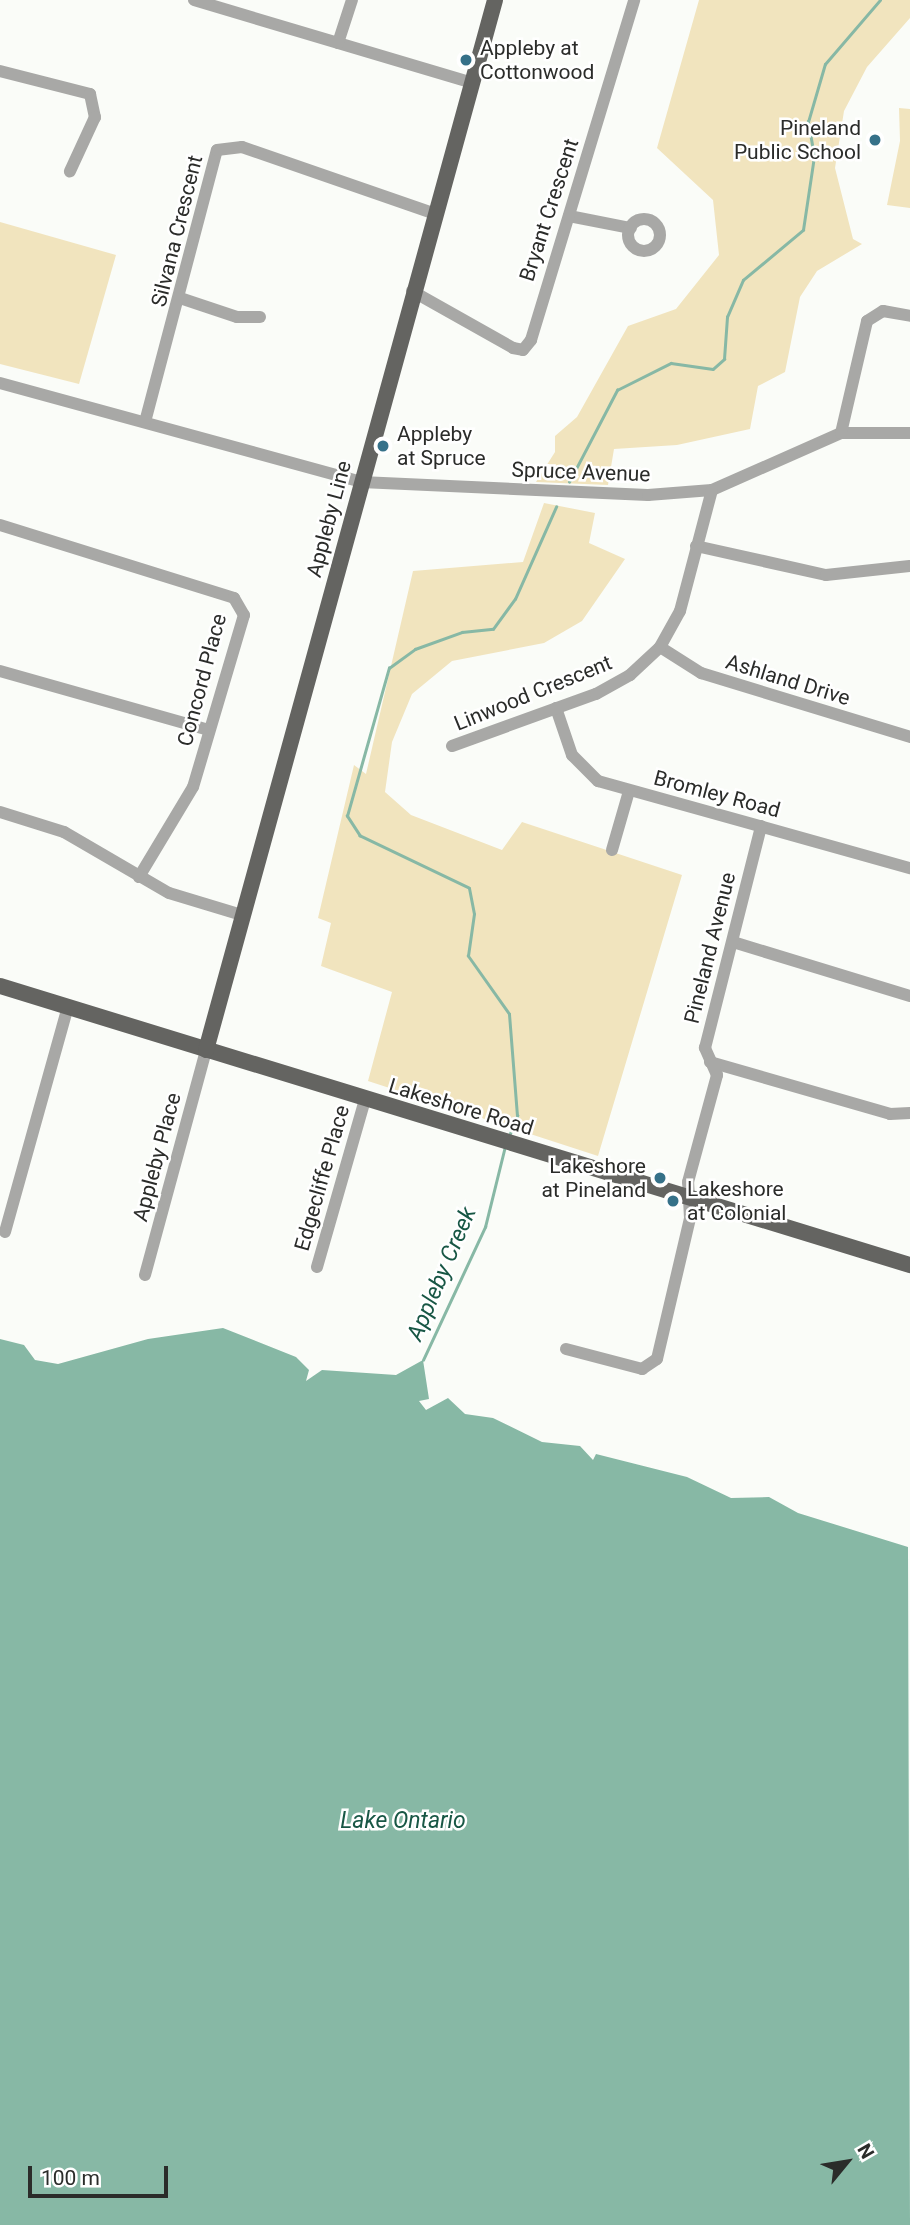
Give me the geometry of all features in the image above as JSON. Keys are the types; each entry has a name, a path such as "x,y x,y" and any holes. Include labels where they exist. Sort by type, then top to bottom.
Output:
{"main road":[{"name":"Appleby Line","path":"206,1050 412,291 495,0"},
{"name":"Lakeshore Road","path":"0,986 689,1201 910,1265"}],"street":[{"path":"194,0 472,83"},
{"path":"338,43 352,0"},
{"name":"Bryant Crescent","path":"412,291 523,350 539,326 544,282 569,216 634,0"},
{"path":"0,71 90,94 95,117 70,171"},
{"name":"Silvana Crescent","path":"145,422 218,150 229,146 435,214"},
{"path":"569,216 631,228"},
{"path":"180,298 237,317 260,317"},
{"path":"842,433 867,321 883,311 910,316"},
{"name":"Spruce Avenue","path":"0,383 361,482 648,495 712,490 842,433 910,433"},
{"name":"Linwood Crescent","path":"452,746 556,708 630,675 660,647 680,611 712,490"},
{"name":"Concord Place","path":"0,525 234,598 244,615 193,787 139,877"},
{"path":"696,546 826,575 910,566"},
{"name":"Ashland Drive","path":"660,647 701,673 910,737"},
{"path":"0,671 209,730"},
{"name":"Bromley Road","path":"556,708 572,755 598,781 910,868"},
{"path":"612,849 629,791"},
{"path":"0,812 64,832 139,877 242,915"},
{"name":"Pineland Avenue","path":"566,1349 642,1369 657,1359 689,1201 688,1182 717,1075 705,1048 761,826"},
{"path":"733,942 910,996"},
{"path":"5,1232 68,1006"},
{"name":"Appleby Place","path":"145,1275 206,1050"},
{"path":"710,1062 890,1114 910,1113"},
{"name":"Edgecliffe Place","path":"317,1267 365,1100"}],"shaded area":[{"path":"699,0 910,0 910,18 867,67 844,111 835,168 853,239 862,244 817,271 800,297 785,372 758,386 750,429 677,445 614,449 608,485 536,482 555,452 555,436 577,417 628,326 676,309 719,255 713,200 657,148"},
{"path":"899,108 910,109 910,208 887,205 900,141"},
{"path":"0,222 116,255 79,384 0,364"},
{"path":"544,503 595,513 589,543 625,559 582,621 544,643 452,661 412,694 392,742 385,792 411,815 502,850 522,822 682,875 598,1156 368,1081 392,992 321,966 331,923 318,918 354,765 366,774 413,571 523,562"}],"water":[{"name":"Lake Ontario","path":"223,1328 296,1357 309,1370 306,1381 322,1370 396,1375 423,1360 429,1399 419,1401 426,1410 448,1398 465,1414 493,1418 542,1442 580,1446 593,1460 596,1454 687,1477 731,1498 769,1497 798,1513 908,1547 910,2225 0,2225 0,1339 24,1345 35,1360 58,1364 148,1339"}],"waterway":[{"name":"Appleby Creek","path":"569,482 617,390 671,363 713,369 724,359 727,317 743,280 803,230 814,156 808,122 825,64 880,0"},
{"name":"Appleby Creek","path":"509,1136 517,1116 509,1014 468,956 474,914 469,888 360,836 347,816 389,668 415,649 462,632 493,629 515,599 556,507"},
{"name":"Appleby Creek","path":"423,1360 485,1227 505,1146"}],"place":[{"name":"Appleby at Cottonwood","path":"466,60"},
{"name":"Pineland Public School","path":"875,140"},
{"name":"Appleby at Spruce","path":"383,446"},
{"name":"Lakeshore at Pineland","path":"660,1178"},
{"name":"Lakeshore at Colonial","path":"673,1201"}]}
